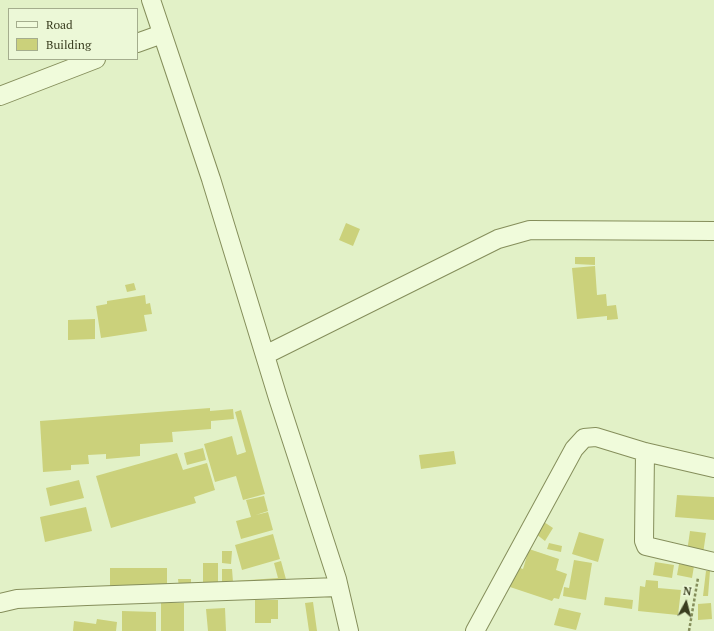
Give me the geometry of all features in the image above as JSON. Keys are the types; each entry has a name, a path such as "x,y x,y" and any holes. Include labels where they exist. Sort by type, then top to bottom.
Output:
{"street":[{"path":"151,0 211,180 338,587 349,631"},
{"path":"138,43 162,34"},
{"path":"0,96 93,60"},
{"path":"265,355 498,239 530,230 714,231"},
{"path":"475,631 574,449 584,438 596,437 645,452 714,468"},
{"path":"645,452 644,541 646,546 708,561"},
{"path":"0,603 18,599 338,587"}],"path":[{"path":"689,631 708,561"}],"building":[{"path":"346,223 360,229 353,246 339,240"},
{"path":"575,257 595,257 595,265 575,264"},
{"path":"595,266 597,295 606,294 607,306 616,305 618,319 607,320 607,316 577,319 572,268"},
{"path":"134,283 136,290 127,292 125,285"},
{"path":"145,295 146,304 150,303 152,314 144,315 147,331 101,338 96,306 107,304 107,301"},
{"path":"95,319 95,339 68,340 68,320"},
{"path":"210,408 210,411 233,409 234,419 211,421 211,429 172,432 173,442 140,444 140,456 106,459 106,454 88,455 89,464 71,465 71,470 43,472 40,421"},
{"path":"241,410 265,494 243,500 236,476 215,482 204,444 232,436 237,455 246,452 235,412"},
{"path":"203,448 206,460 187,465 184,453"},
{"path":"454,451 456,464 421,469 419,455"},
{"path":"177,453 183,470 207,463 215,490 194,497 196,503 111,528 96,476"},
{"path":"79,480 84,498 50,506 46,488"},
{"path":"677,495 714,497 714,520 675,517"},
{"path":"264,496 268,511 256,515 268,512 273,530 241,539 236,521 251,517 246,500"},
{"path":"86,507 92,531 45,542 40,517"},
{"path":"544,522 553,528 545,541 536,534"},
{"path":"690,531 706,533 703,554 687,552"},
{"path":"579,532 604,539 598,562 572,554"},
{"path":"273,534 280,559 242,570 235,545"},
{"path":"549,543 562,546 561,552 547,549"},
{"path":"529,549 559,559 556,570 567,574 559,599 554,598 552,601 510,587 517,567 523,569"},
{"path":"222,551 232,551 231,564 222,563"},
{"path":"574,560 592,563 586,600 563,596 564,587 569,588"},
{"path":"281,561 287,583 235,586 235,581 278,578 274,563"},
{"path":"655,562 674,565 672,578 653,575"},
{"path":"203,563 218,563 218,585 203,585"},
{"path":"679,564 694,566 692,578 677,575"},
{"path":"110,568 167,568 167,588 110,588"},
{"path":"222,569 232,569 233,582 222,582"},
{"path":"706,571 710,571 708,596 703,596"},
{"path":"178,579 191,579 191,588 179,588"},
{"path":"646,580 658,581 658,588 681,590 678,615 638,611 640,586 645,587"},
{"path":"605,597 633,600 632,609 604,605"},
{"path":"255,600 278,600 278,619 271,619 271,623 255,623"},
{"path":"313,602 317,631 309,631 305,603"},
{"path":"161,603 184,603 184,631 161,631"},
{"path":"711,603 712,619 698,620 698,604"},
{"path":"225,608 226,631 208,631 206,609"},
{"path":"559,608 581,613 576,630 554,625"},
{"path":"122,611 156,612 156,631 122,631"},
{"path":"97,619 117,622 116,631 73,631 74,621 96,624"}]}
